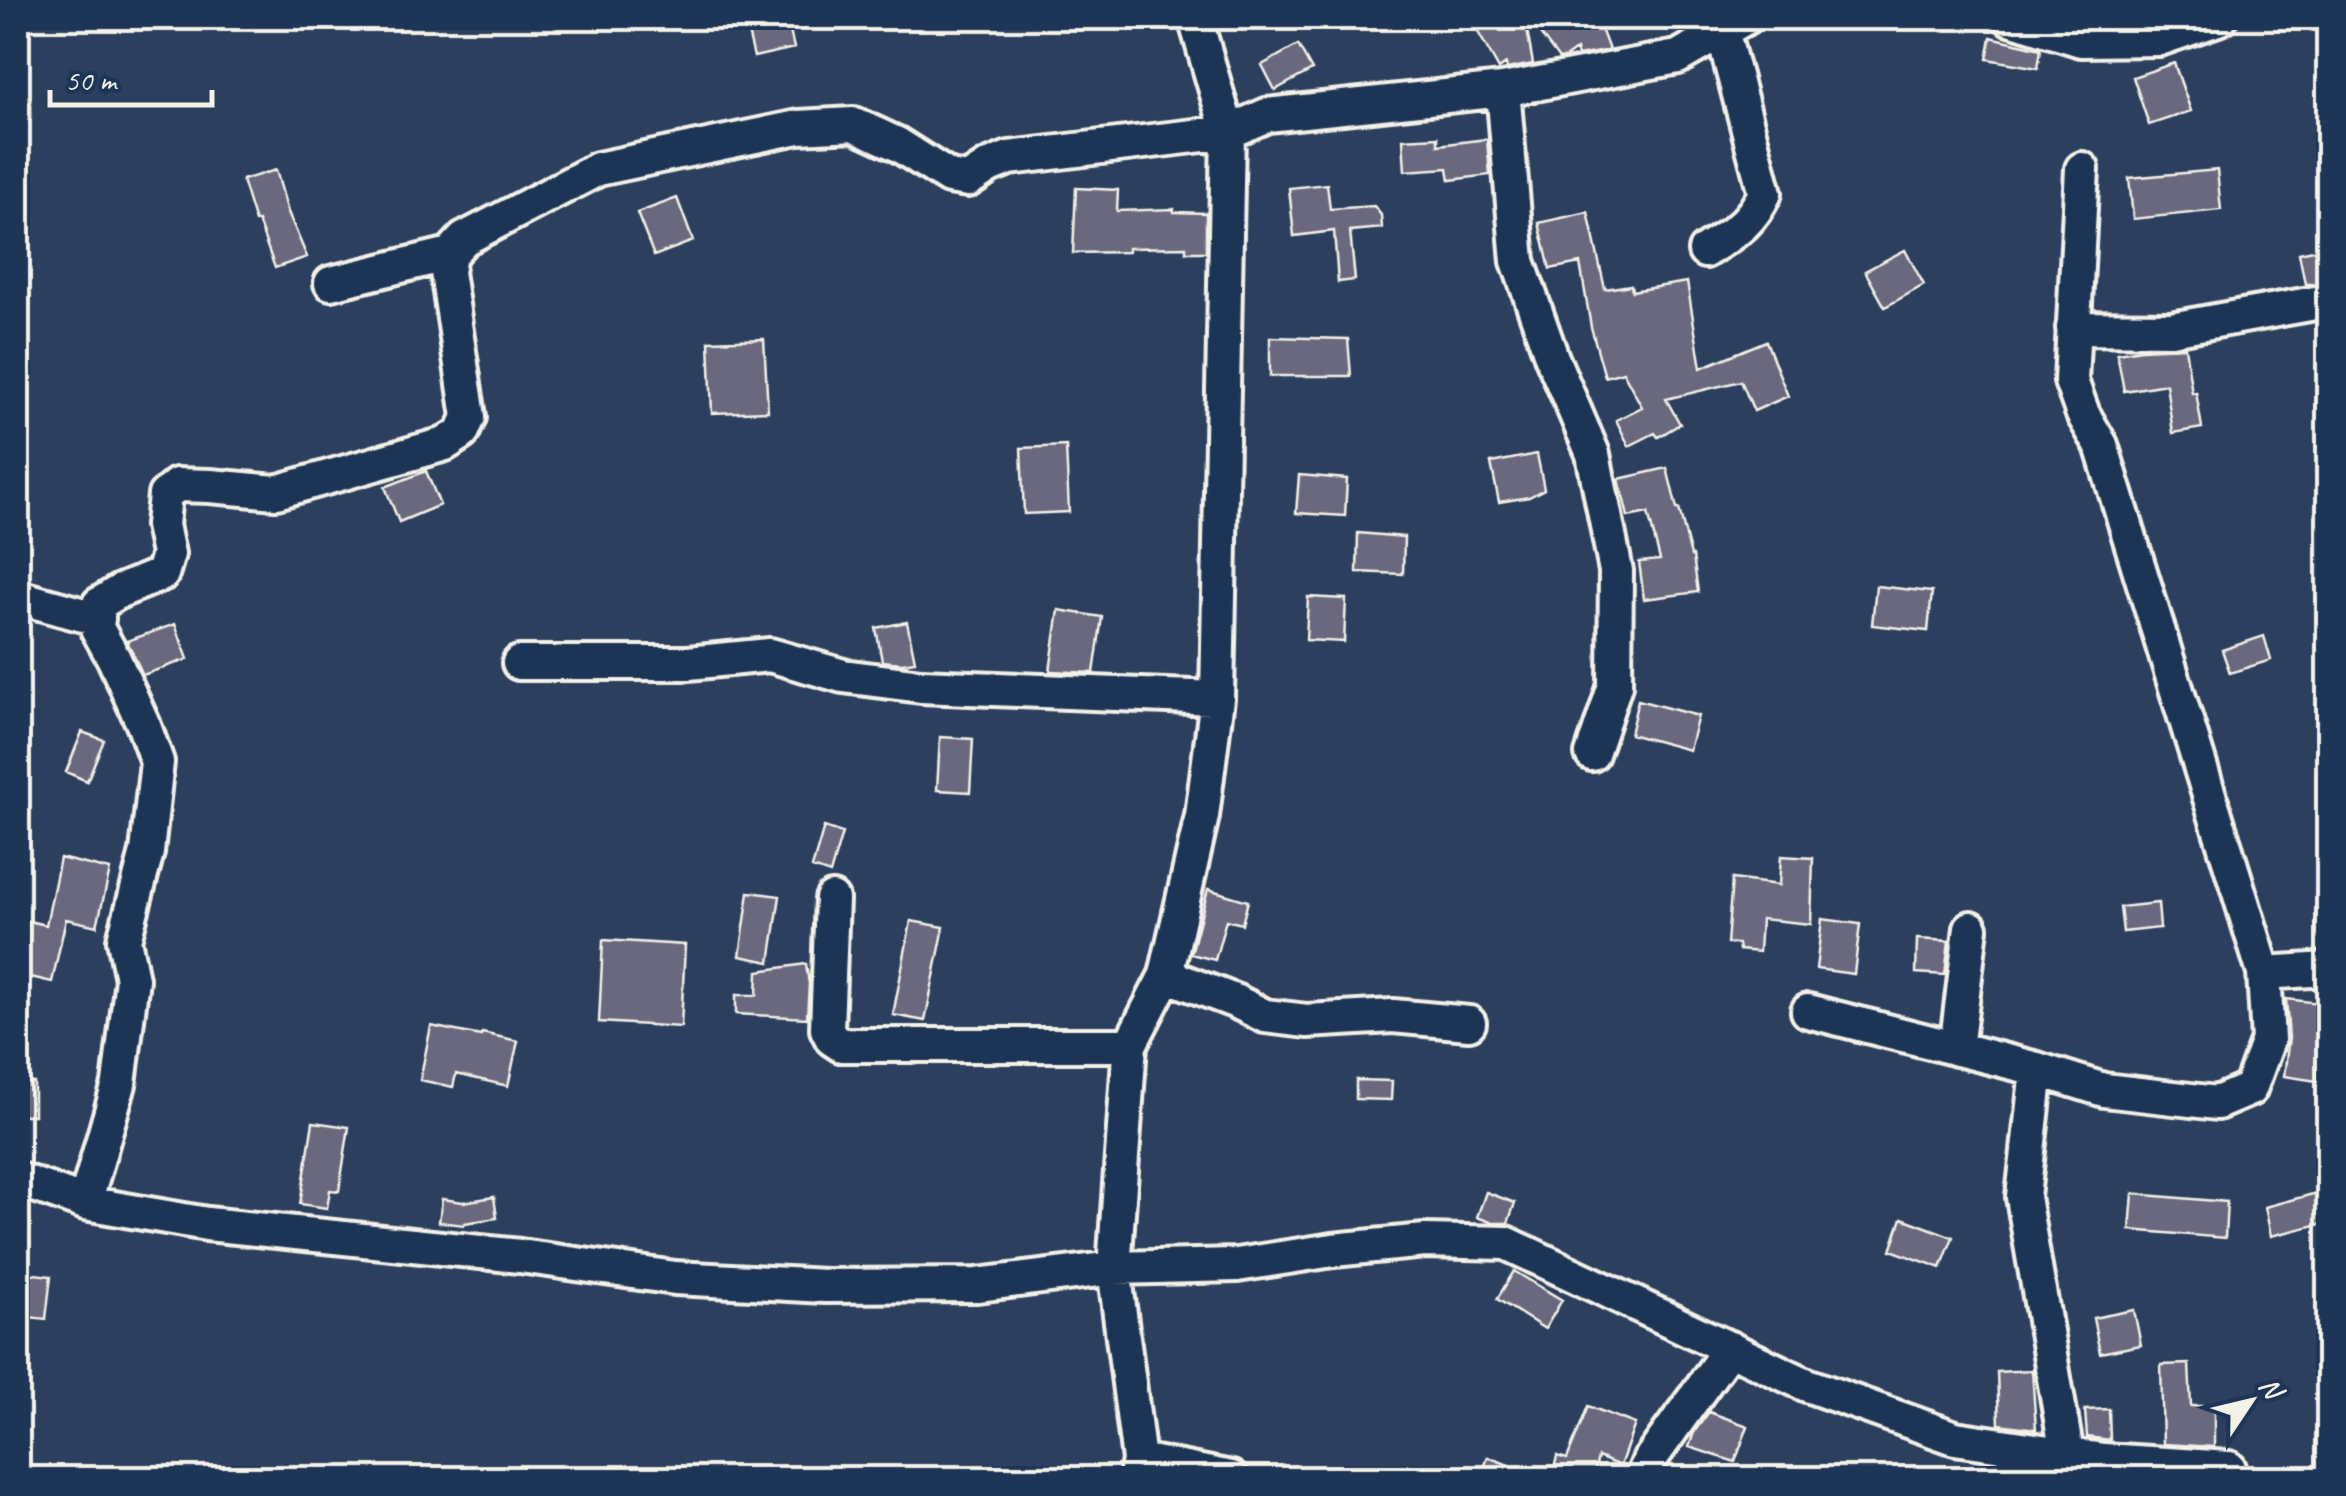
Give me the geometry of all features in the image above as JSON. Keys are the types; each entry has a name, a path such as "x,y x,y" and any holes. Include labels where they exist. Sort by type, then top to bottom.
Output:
{"street":[{"path":"1196,18 1228,132 1217,698 1202,816 1166,976 1130,1044 1114,1268 1137,1469 1231,1478"},
{"path":"2010,18 2081,40 2159,39 2220,18"},
{"path":"331,283 450,254 464,239 598,169 798,127 854,124 897,144 950,178 968,180 1010,158 1228,132 1267,115 1504,90 1678,56 1733,24 1765,194 1745,225 1706,251"},
{"path":"1504,90 1518,261 1552,358 1593,454 1616,571 1614,686 1592,754"},
{"path":"1808,1012 2037,1069 2104,1090 2216,1103 2250,1088 2268,1040 2264,973 2101,445 2083,414 2071,381 2082,170"},
{"path":"85,1203 120,1084 132,980 124,940 147,852 156,762 144,726 97,628 99,604 162,574 168,554 162,525 165,495 177,485 276,492 445,444 462,433 469,416 447,272 450,254"},
{"path":"2074,328 2171,329 2315,303"},
{"path":"18,597 98,618"},
{"path":"519,663 688,663 770,655 843,676 921,686 1217,698"},
{"path":"832,900 826,1029 841,1046 1130,1044"},
{"path":"1956,1049 1971,928"},
{"path":"2264,973 2328,969"},
{"path":"1166,976 1265,1016 1307,1021 1393,1016 1469,1023"},
{"path":"2037,1069 2023,1198 2067,1454"},
{"path":"18,1180 85,1203 207,1224 520,1256 676,1278 825,1286 977,1285 1114,1268 1238,1265 1424,1241 1506,1243 1807,1386 1955,1438 2067,1454 2097,1469 2229,1468"},
{"path":"1642,1478 1649,1460 1730,1348"}],"building":[{"path":"787,18 794,48 754,57 746,24"},
{"path":"1470,18 1525,18 1533,64 1507,69 1506,64 1499,69"},
{"path":"1528,18 1597,18 1609,50 1578,56 1576,50 1559,59"},
{"path":"1991,37 2041,49 2038,68 1987,59"},
{"path":"1298,45 1312,70 1275,90 1262,65"},
{"path":"2174,63 2191,111 2149,125 2133,77"},
{"path":"1438,137 1438,145 1487,139 1490,175 1450,180 1448,168 1405,171 1403,139"},
{"path":"276,170 307,257 275,268 242,180"},
{"path":"2217,170 2221,210 2133,219 2129,178"},
{"path":"1327,184 1330,209 1374,206 1381,215 1382,228 1350,231 1355,280 1338,282 1334,231 1294,236 1289,188"},
{"path":"1076,188 1118,190 1117,211 1174,209 1206,213 1206,252 1186,252 1186,247 1073,253"},
{"path":"677,198 693,241 654,256 637,213"},
{"path":"1588,212 1605,289 1631,285 1632,291 1687,282 1701,368 1766,341 1788,396 1754,411 1741,381 1666,399 1680,424 1658,437 1655,433 1629,446 1616,420 1642,407 1623,372 1605,377 1580,263 1550,269 1539,223"},
{"path":"2328,247 2328,284 2305,284 2299,253"},
{"path":"1905,250 1924,285 1885,307 1865,271"},
{"path":"1270,337 1348,339 1351,376 1270,376"},
{"path":"764,339 768,411 712,413 709,341"},
{"path":"2185,347 2202,428 2173,433 2166,384 2124,391 2117,353"},
{"path":"1066,446 1069,512 1024,514 1021,448"},
{"path":"1537,454 1544,489 1529,497 1499,502 1491,463"},
{"path":"1667,468 1693,556 1698,592 1644,599 1639,562 1660,560 1648,513 1628,517 1619,479"},
{"path":"426,471 440,505 399,522 385,487"},
{"path":"1299,475 1347,479 1345,516 1296,513"},
{"path":"1358,533 1404,537 1403,574 1357,572"},
{"path":"1876,586 1932,592 1928,631 1872,625"},
{"path":"1308,597 1346,599 1344,642 1306,640"},
{"path":"1059,610 1102,617 1094,673 1050,671"},
{"path":"907,622 915,661 882,661 876,628"},
{"path":"175,624 188,659 143,675 127,641"},
{"path":"2264,636 2271,660 2230,673 2222,650"},
{"path":"1638,700 1698,716 1689,750 1630,734"},
{"path":"82,732 104,740 87,781 66,772"},
{"path":"940,737 973,739 970,792 937,790"},
{"path":"824,827 842,833 830,874 812,868"},
{"path":"1781,856 1813,858 1811,924 1761,919 1759,952 1727,944 1732,879 1779,885"},
{"path":"60,858 110,870 97,926 66,919 52,982 18,974 18,950 24,920 46,925"},
{"path":"1208,889 1248,901 1242,924 1226,920 1215,960 1191,954"},
{"path":"749,892 780,896 770,962 740,956"},
{"path":"2158,903 2160,928 2123,932 2120,907"},
{"path":"1822,919 1860,924 1854,974 1816,969"},
{"path":"911,921 944,927 925,1021 893,1015"},
{"path":"1917,939 1949,941 1945,975 1916,973"},
{"path":"603,940 685,945 681,1027 599,1022"},
{"path":"806,964 807,1018 736,1014 736,995 757,995 758,971"},
{"path":"2286,999 2328,1004 2327,1043 2322,1042 2317,1081 2284,1076 2289,1038"},
{"path":"431,1026 518,1041 508,1086 456,1074 453,1087 420,1080"},
{"path":"1356,1080 1392,1081 1391,1100 1356,1099"},
{"path":"18,1083 34,1083 34,1115 18,1115"},
{"path":"313,1122 349,1127 339,1191 330,1190 327,1208 300,1204"},
{"path":"2328,1190 2328,1222 2271,1236 2265,1207"},
{"path":"1486,1192 1515,1203 1508,1223 1477,1217"},
{"path":"2133,1194 2227,1202 2225,1238 2130,1230"},
{"path":"494,1197 497,1218 464,1225 439,1222 442,1199 463,1202"},
{"path":"1902,1218 1953,1237 1941,1268 1891,1250"},
{"path":"1514,1271 1562,1300 1545,1329 1497,1299"},
{"path":"18,1272 51,1276 46,1319 18,1316"},
{"path":"2134,1310 2141,1345 2100,1353 2093,1318"},
{"path":"2189,1364 2191,1406 2214,1406 2214,1447 2163,1444 2161,1365"},
{"path":"2032,1370 2036,1429 1999,1424 1997,1372"},
{"path":"1588,1406 1635,1424 1620,1466 1598,1457 1593,1478 1552,1478 1557,1456 1567,1459"},
{"path":"2109,1409 2110,1440 2087,1437 2085,1410"},
{"path":"1709,1412 1748,1426 1735,1462 1689,1447 1694,1432"},
{"path":"1488,1457 1540,1477 1540,1478 1480,1478"}]}
